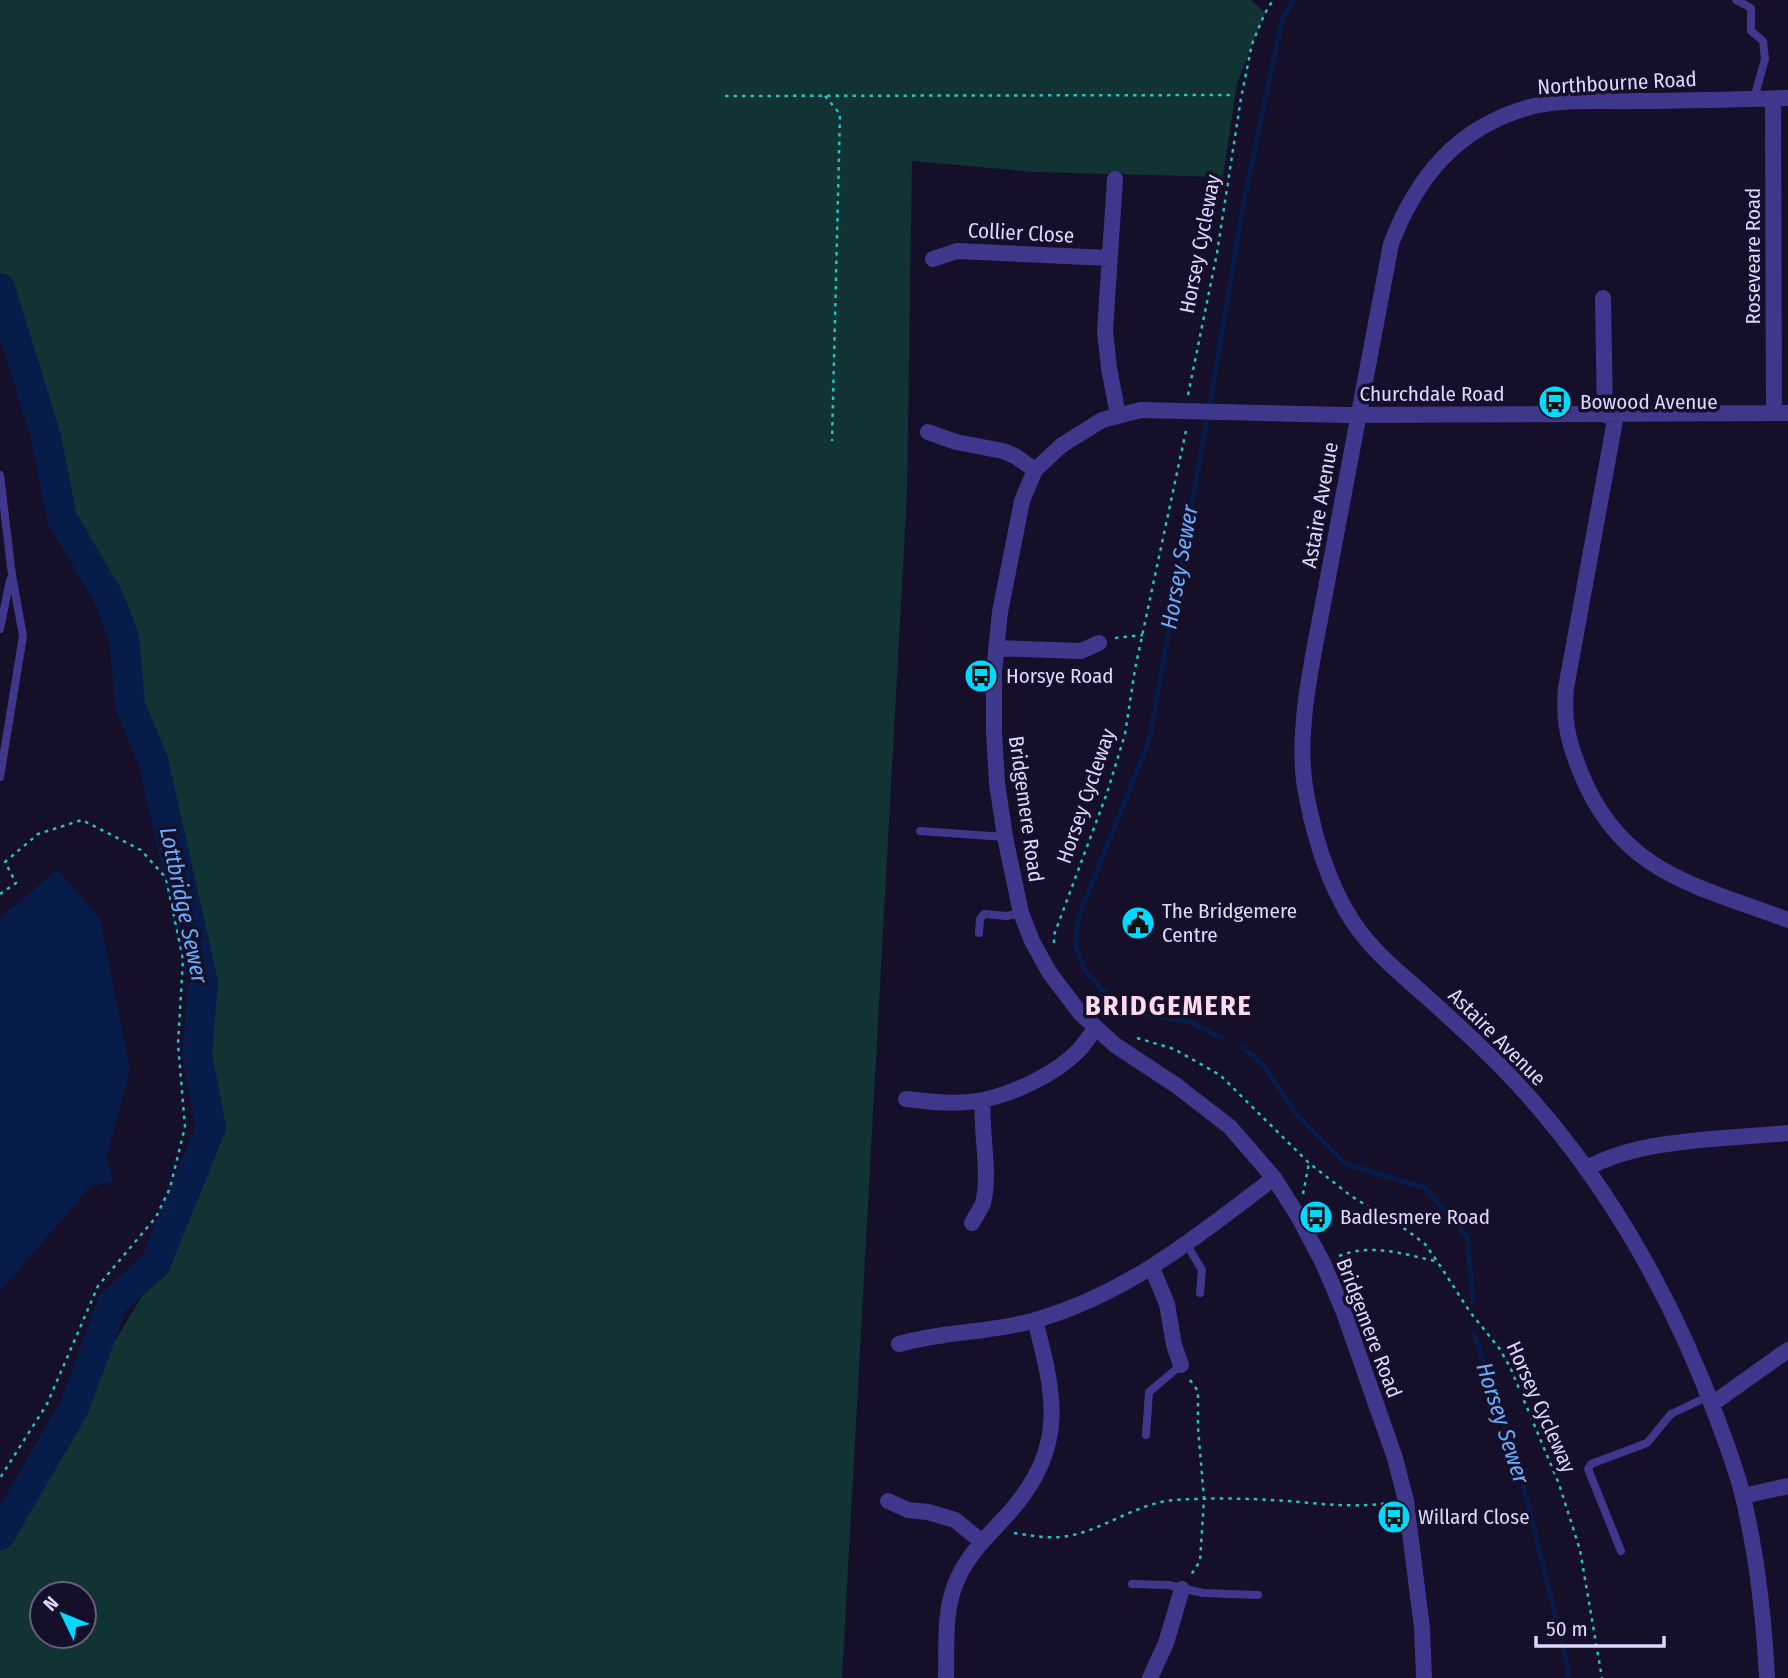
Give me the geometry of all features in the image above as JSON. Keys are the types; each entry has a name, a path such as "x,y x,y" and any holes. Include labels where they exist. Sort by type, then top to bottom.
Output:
{"street":[{"name":"Northbourne Road","path":"1358,414 1391,244 1404,211 1423,179 1443,156 1470,135 1502,117 1532,106 1780,98"},
{"name":"Roseveare Road","path":"1780,98 1781,413"},
{"path":"1115,179 1106,350 1118,415"},
{"name":"Collier Close","path":"933,258 957,251 1109,258"},
{"path":"1602,298 1611,415 1566,688 1568,741 1597,808 1613,831 1631,849 1679,879 1788,920"},
{"name":"Churchdale Road","path":"1118,415 1141,411 1611,415 1781,413"},
{"name":"Astaire Avenue","path":"1358,414 1307,697 1305,787 1315,832 1341,901 1360,932 1387,962 1510,1076 1549,1121 1586,1168 1624,1225 1647,1266 1692,1354 1743,1496 1758,1574 1767,1678"},
{"name":"Bridgemere Road","path":"1118,415 1086,429 1048,456 1035,470 1022,501 1000,612 996,648 994,732 1005,837 1021,912 1032,941 1066,997 1096,1029 1212,1112 1255,1154 1298,1216 1323,1263 1343,1310 1391,1446 1406,1501 1422,1628 1424,1678"},
{"path":"928,432 956,442 1003,451 1035,470"},
{"path":"996,648 1081,651 1099,643"},
{"path":"906,1099 965,1102 983,1100 1016,1088 1055,1069 1079,1049 1096,1029"},
{"path":"972,1223 983,1203 986,1147 981,1118 983,1100"},
{"path":"1586,1168 1614,1155 1655,1146 1788,1133"},
{"path":"899,1344 1035,1320 1092,1299 1152,1268 1187,1245 1274,1178"},
{"path":"1152,1268 1167,1304 1174,1345 1181,1365"},
{"path":"946,1678 951,1595 968,1558 1015,1505 1046,1457 1052,1430 1053,1408 1035,1320"},
{"path":"1710,1400 1788,1350"},
{"path":"1743,1496 1788,1486"},
{"path":"888,1501 908,1510 928,1512 956,1520 981,1541"},
{"path":"1150,1678 1166,1643 1182,1589"}],"lane":[{"path":"1736,0 1751,8 1751,31 1763,41 1765,59 1754,99"},
{"path":"0,475 12,575 23,636 0,777"},
{"path":"0,595 12,575"},
{"path":"0,629 12,575"},
{"path":"920,831 1005,837"},
{"path":"979,933 980,919 984,914 1007,916 1021,912"},
{"path":"1187,1245 1202,1270 1200,1293"},
{"path":"1146,1435 1149,1392 1181,1365"},
{"path":"1621,1551 1588,1469 1591,1464 1647,1443 1671,1414 1710,1400"},
{"path":"1132,1584 1168,1585 1203,1593 1258,1595"}],"path":[{"name":"Horsey Cycleway","path":"1054,953 1054,935 1107,793 1125,734 1143,635 1193,411 1188,391 1217,253 1241,98 1252,44 1273,0"},
{"path":"725,96 1232,95"},
{"path":"825,96 840,114 832,441"},
{"path":"1099,643 1122,636 1143,635"},
{"path":"0,894 16,883 5,862 38,834 82,820 141,850 166,878 183,959 178,1044 185,1127 170,1188 156,1217 98,1286 47,1404 0,1478"},
{"name":"Horsey Cycleway","path":"1133,1037 1174,1049 1220,1075 1309,1163 1351,1196 1425,1244 1510,1367 1559,1484 1580,1550 1602,1678"},
{"path":"1298,1216 1309,1163"},
{"path":"1323,1263 1346,1253 1387,1250 1437,1261"},
{"path":"1181,1365 1198,1391 1204,1499 1200,1561 1182,1589"},
{"path":"998,1525 1010,1532 1048,1538 1072,1535 1170,1500 1273,1500 1312,1505 1366,1506 1406,1501"}],"green space":[{"path":"0,0 1251,0 1265,13 1237,83 1223,177 1034,172 912,161 907,494 842,1678 0,1678 0,1535 144,1293 211,1127 197,1055 203,982 153,760 130,705 124,637 108,596 62,518 46,437 0,288"}],"water":[{"path":"57,870 100,918 130,1070 106,1160 114,1182 91,1186 0,1291 0,918"}],"waterway":[{"name":"Horsey Sewer","path":"1222,1038 1191,1022 1142,1014 1110,998 1084,969 1076,946 1078,918 1149,741 1243,205 1282,20 1293,0"},
{"name":"Lottbridge Sewer","path":"0,288 46,437 62,518 108,596 124,637 130,705 153,760 203,982 197,1055 211,1127 155,1265 113,1302 74,1408 0,1535"},
{"name":"Horsey Sewer","path":"1243,1048 1263,1065 1299,1117 1346,1164 1425,1188 1467,1236 1473,1302"},
{"name":"Horsey Sewer","path":"1474,1333 1522,1480 1568,1667 1568,1678"}],"place":[{"name":"Bowood Avenue","path":"1555,402"},
{"name":"Horsye Road","path":"981,676"},
{"name":"The Bridgemere Centre","path":"1138,923"},
{"name":"Badlesmere Road","path":"1316,1217"},
{"name":"Willard Close","path":"1394,1517"}],"district":[{"name":"BRIDGEMERE","path":"1169,1005"}]}
